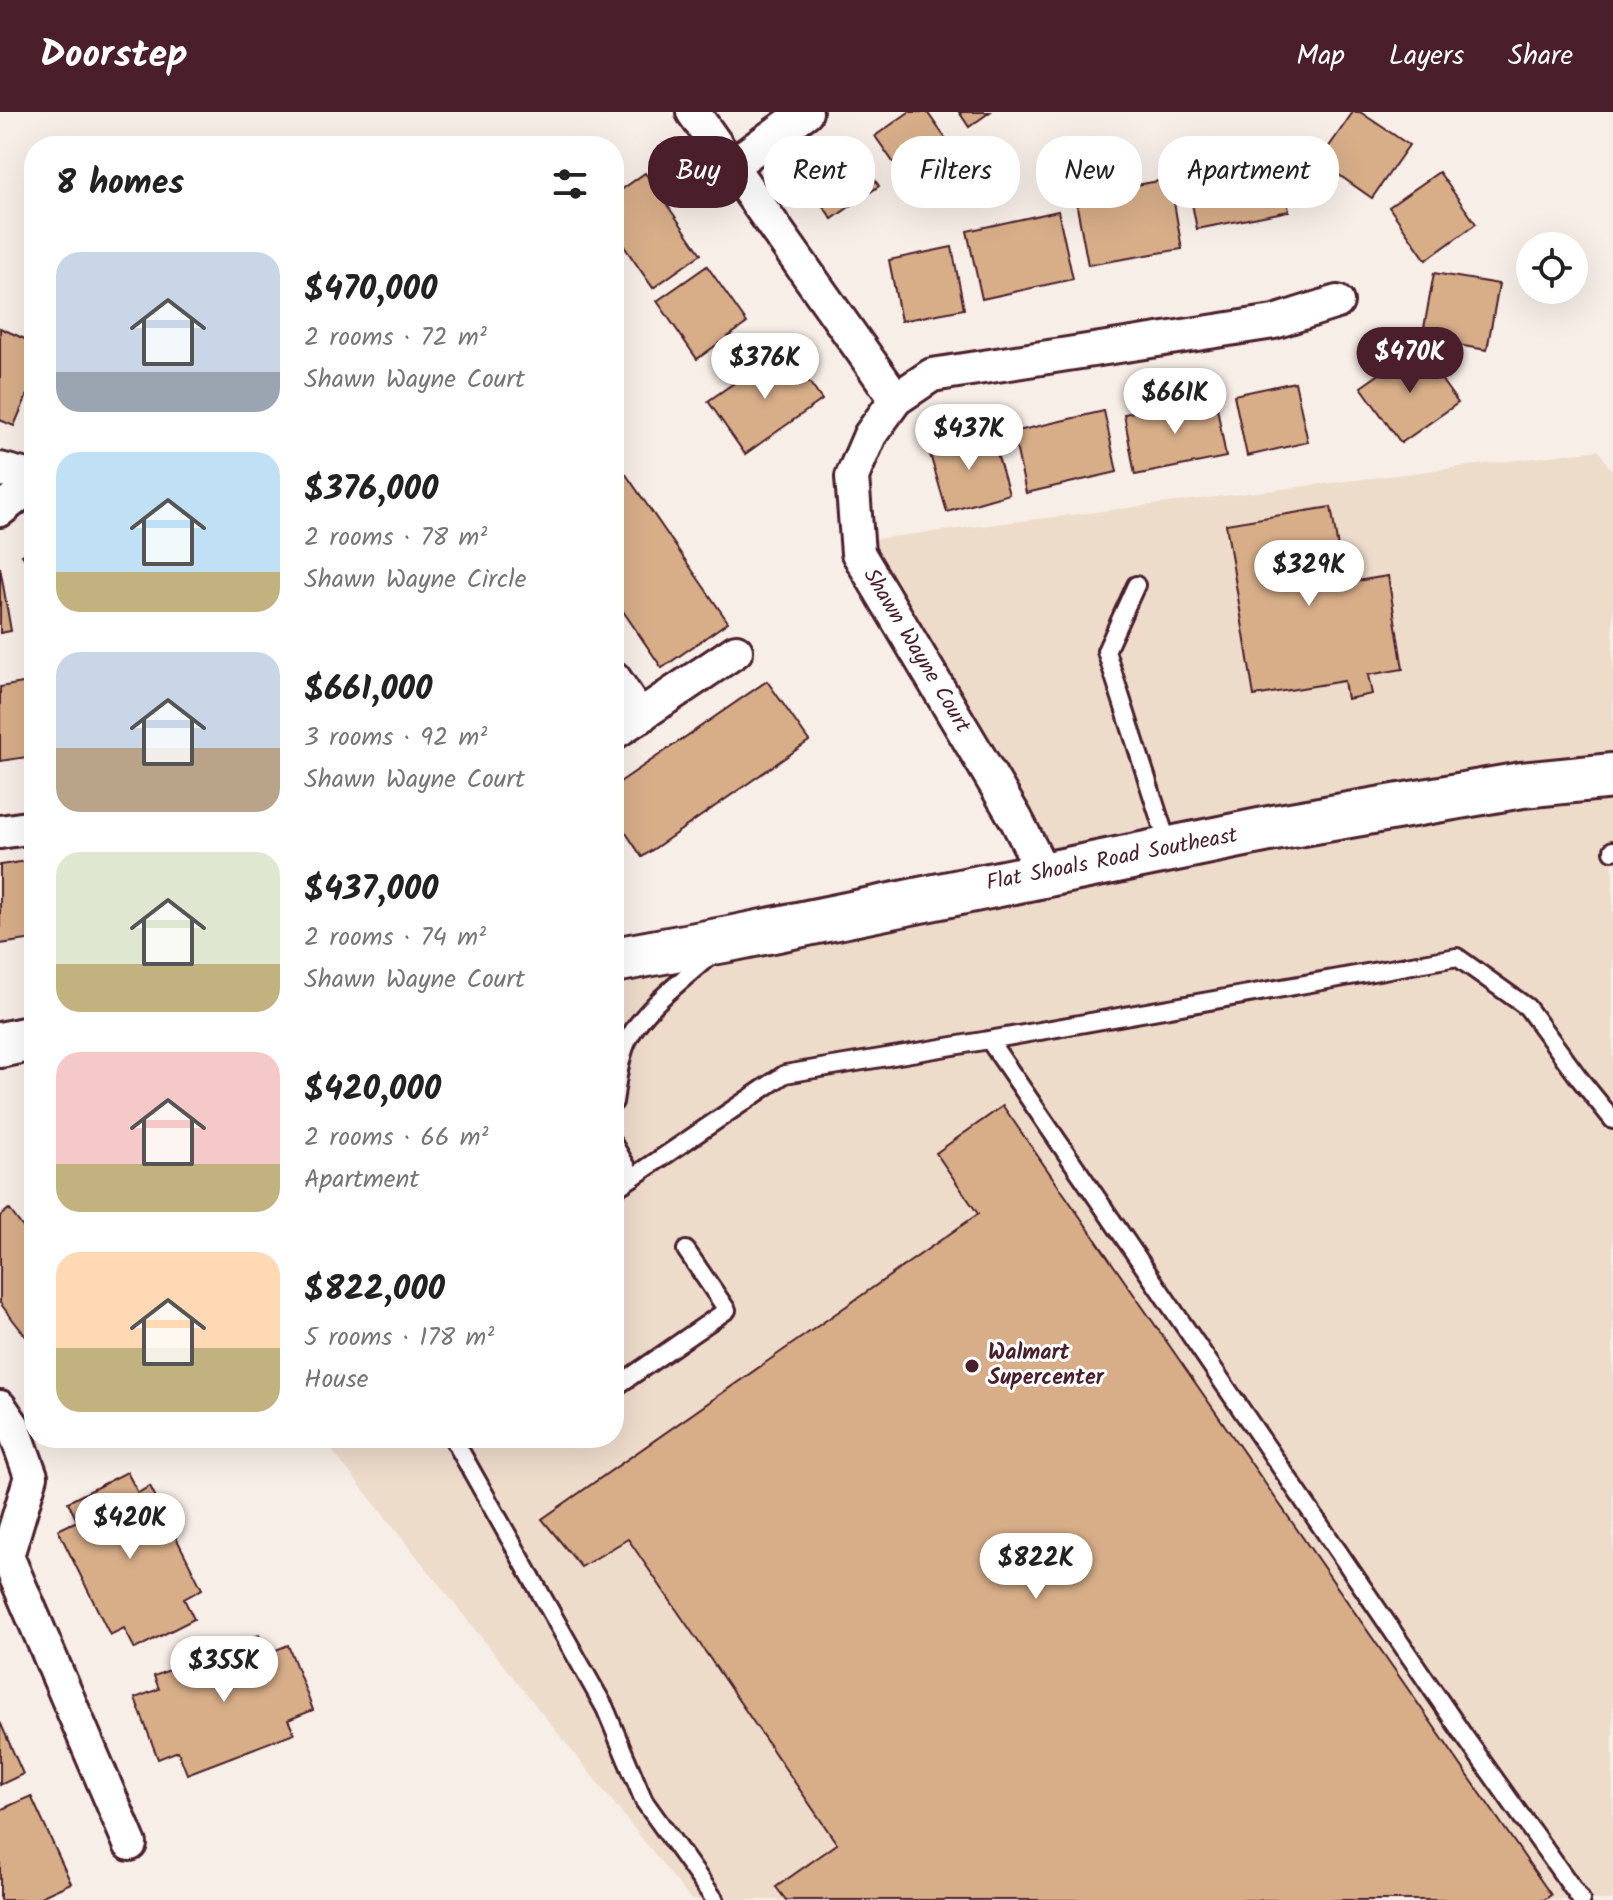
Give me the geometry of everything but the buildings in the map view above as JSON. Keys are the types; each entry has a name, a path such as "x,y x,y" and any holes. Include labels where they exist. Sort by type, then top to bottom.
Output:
{"street":[{"path":"693,112 710,136"},
{"path":"748,154 806,112"},
{"path":"748,190 896,399"},
{"name":"Shawn Wayne Court","path":"1044,874 1016,819 858,553 852,477 870,435 896,399 932,375 1274,322 1337,302"},
{"path":"0,469 24,477"},
{"path":"0,510 24,489"},
{"path":"627,725 736,651"},
{"name":"Flat Shoals Road Southeast","path":"624,958 1274,828 1522,785 1613,776"},
{"path":"0,832 24,828"},
{"path":"0,1045 24,1040"},
{"path":"0,1407 13,1426 31,1476 7,1556 130,1844"}],"lane":[{"path":"1136,585 1106,651 1169,850"},
{"path":"624,1053 628,1038 647,1013 729,939"},
{"path":"624,1183 785,1074 1457,957 1527,1007 1613,1120"},
{"path":"989,1040 1462,1733 1581,1900"},
{"path":"624,1162 633,1177"},
{"path":"624,1381 727,1310 686,1250"},
{"path":"459,1448 605,1708 644,1801 715,1900"}],"shaded area":[{"path":"1598,450 1613,472 1613,1900 691,1900 330,1448 624,1448 624,971 1070,883 858,541"}],"place":[{"name":"Walmart Supercenter","path":"972,1366"}]}
